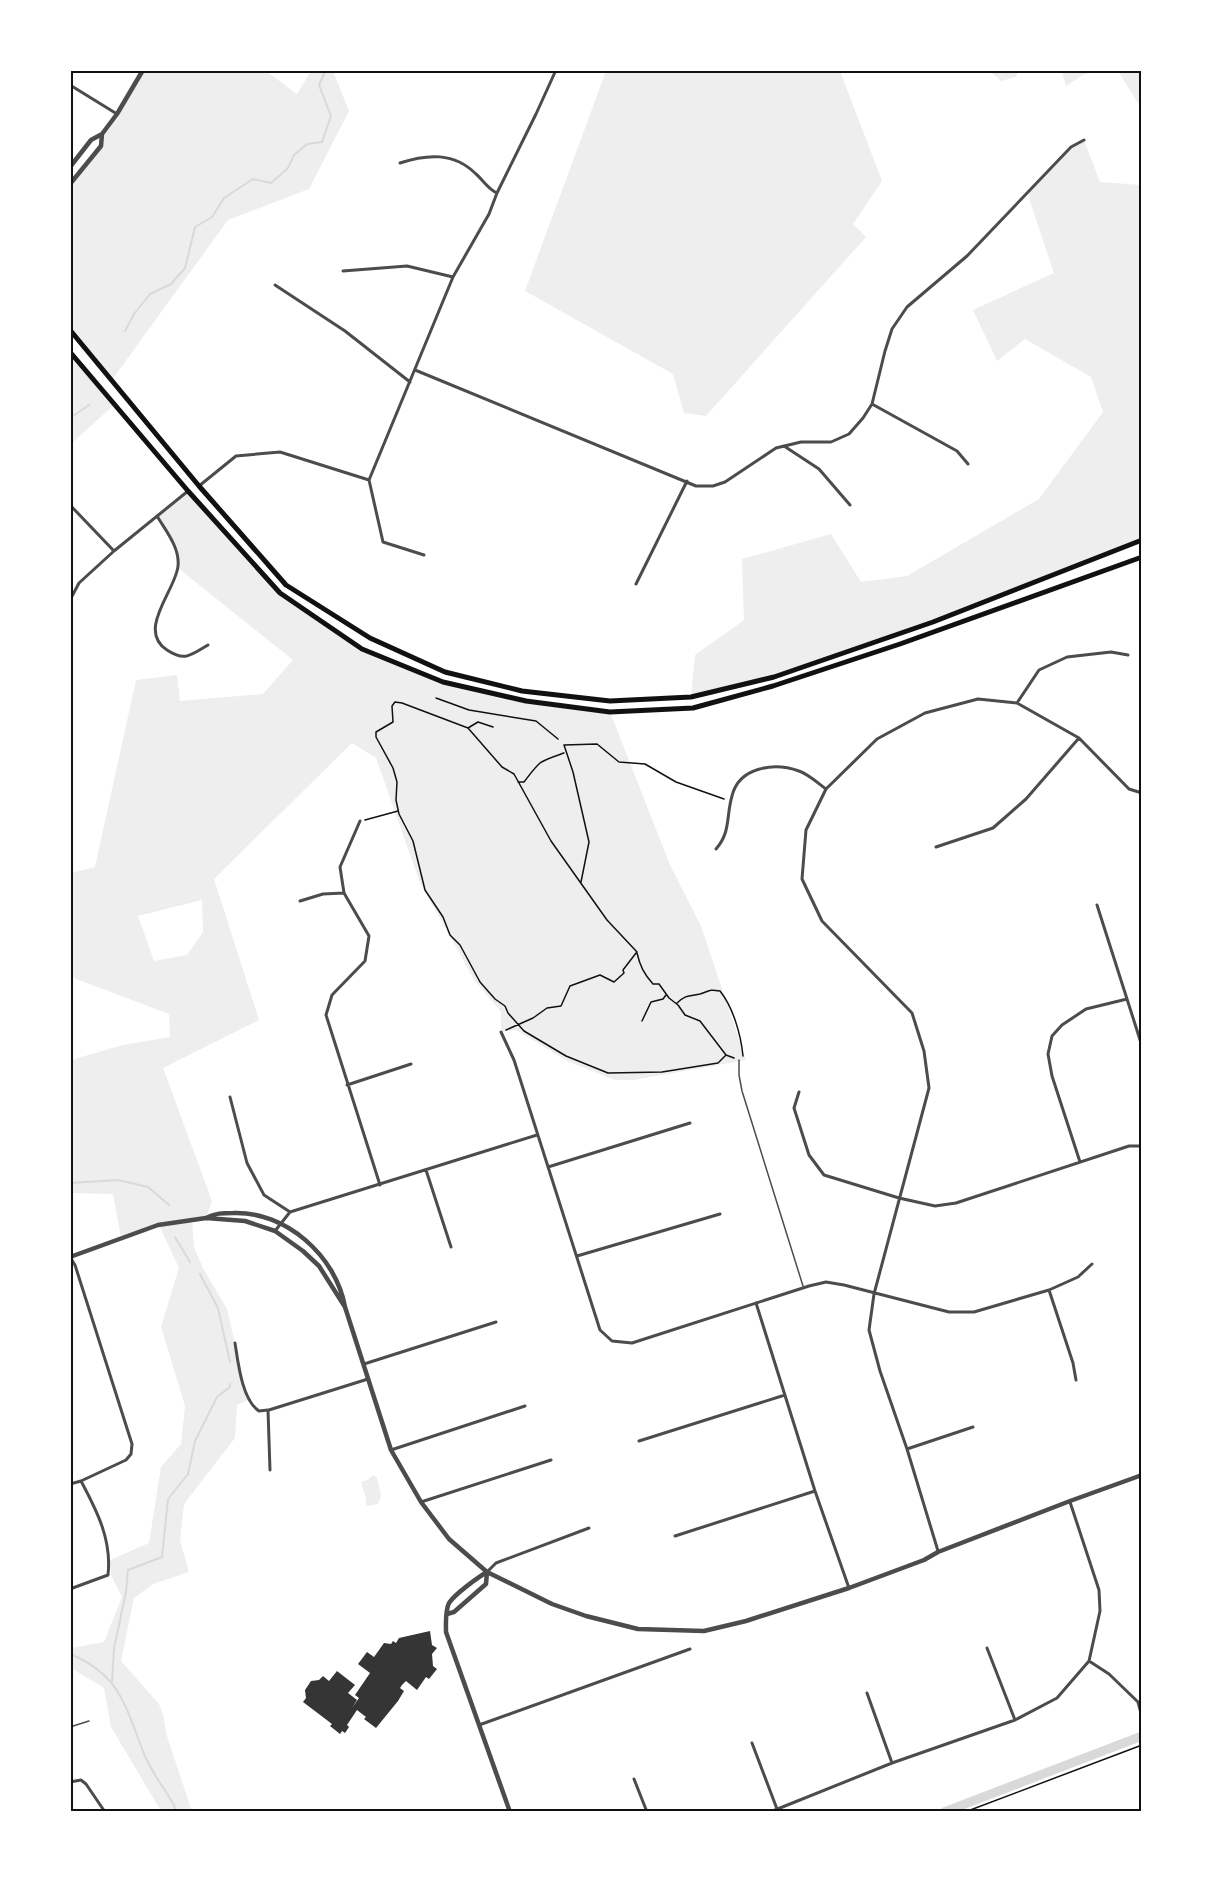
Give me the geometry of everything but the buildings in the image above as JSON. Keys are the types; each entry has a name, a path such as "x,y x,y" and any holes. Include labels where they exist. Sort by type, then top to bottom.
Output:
{"main road":[{"path":"70,330 199,486 286,585 370,638 445,672 522,691 610,701 691,697 774,677 933,622 1142,540"},
{"path":"70,352 188,491 280,593 362,649 443,682 526,701 610,712 693,708 773,686 900,644 1142,557"}],"street":[{"path":"70,167 91,140 102,134 117,114 142,70"},
{"path":"424,555 383,542 369,480 453,277 489,214 556,70"},
{"path":"70,85 117,114"},
{"path":"70,184 101,146 102,134"},
{"path":"416,370 696,486 713,486 725,482 776,448 801,442 831,442 849,434 872,405 892,329 906,308 952,270 1071,147 1084,140"},
{"path":"400,163 424,156 449,158 469,167 491,190 497,193"},
{"path":"343,271 407,266 453,277"},
{"path":"275,285 345,331 410,382"},
{"path":"872,405 957,451 968,464"},
{"path":"784,446 819,469 850,505"},
{"path":"199,486 236,456 280,452 369,480"},
{"path":"636,584 687,482"},
{"path":"70,600 79,583 114,551 188,491"},
{"path":"70,504 114,551"},
{"path":"157,516 172,539 177,554 178,568 158,616 156,638 162,647 176,657 187,657 208,645"},
{"path":"1017,703 1039,670 1067,657 1111,652 1128,655"},
{"path":"938,1552 869,1330 874,1294 929,1088 924,1051 912,1013 822,921 802,879 806,830 826,789 877,739 925,712 978,699 1017,703 1079,738 1129,789 1142,793"},
{"path":"936,846 993,828 1026,799 1079,738"},
{"path":"716,849 724,839 732,793 742,777 761,768 784,768 800,771 826,789"},
{"path":"360,821 340,867 344,893 369,936 365,961 332,995 326,1015 380,1185"},
{"path":"300,901 323,894 344,893"},
{"path":"1097,905 1142,1046"},
{"path":"1080,1163 1052,1076 1048,1053 1052,1036 1062,1024 1086,1009 1127,999"},
{"path":"501,1032 514,1060 600,1330 612,1341 632,1343 804,1287 826,1282 949,1312 974,1312 1049,1290 1078,1277 1092,1264"},
{"path":"347,1085 411,1064"},
{"path":"799,1092 794,1107 809,1155 824,1175 935,1206 956,1203 1129,1146 1142,1146"},
{"path":"230,1097 247,1163 264,1195 290,1212"},
{"path":"548,1167 690,1123"},
{"path":"275,1231 290,1212 537,1135"},
{"path":"426,1170 451,1247"},
{"path":"206,1218 213,1214 256,1215 280,1222 308,1242 324,1260 338,1282 391,1450 422,1502 449,1539 487,1572 552,1604 586,1616 638,1629 704,1631 746,1621 849,1588 1142,1475"},
{"path":"577,1256 720,1214"},
{"path":"70,1484 126,1460 131,1454 132,1444 75,1265 70,1257 158,1225 206,1218 245,1221 275,1231 303,1251 319,1266 345,1307"},
{"path":"1049,1290 1076,1380"},
{"path":"756,1304 815,1491 849,1588"},
{"path":"362,1364 496,1322"},
{"path":"236,1343 239,1374 254,1407 259,1411 368,1379"},
{"path":"639,1441 785,1395"},
{"path":"391,1450 525,1406"},
{"path":"268,1410 270,1470"},
{"path":"907,1449 973,1427"},
{"path":"422,1502 551,1460"},
{"path":"70,1589 108,1575 110,1560 99,1516 81,1481"},
{"path":"675,1536 815,1491"},
{"path":"770,1812 892,1763 1015,1720 1057,1698 1089,1661 1100,1611 1099,1590 1070,1501"},
{"path":"510,1812 447,1632 445,1619 449,1604 496,1563 589,1528"},
{"path":"447,1614 454,1612 486,1584 487,1572"},
{"path":"987,1648 1015,1720"},
{"path":"479,1725 690,1649"},
{"path":"1089,1661 1109,1674 1137,1702 1142,1717"},
{"path":"867,1693 892,1763"},
{"path":"752,1743 777,1809"},
{"path":"634,1779 647,1812"},
{"path":"70,1782 81,1780 86,1784 105,1812"}],"lane":[{"path":"739,1060 742,1091 804,1287"},
{"path":"70,1727 89,1722"}],"path":[{"path":"436,698 469,710 536,721 558,739"},
{"path":"726,1055 718,1062 662,1072 608,1073 566,1056 524,1031 508,1013 505,1006 495,999 480,982 460,945 450,935 443,917 425,890 413,841 396,800 397,782 393,768 376,737 376,732 393,722 392,706 395,702 468,728 502,767 514,774 551,841 607,920 637,952 644,974 653,984 659,984 685,1015 700,1021 726,1055 739,1060"},
{"path":"468,728 478,722 493,727"},
{"path":"581,882 589,842 573,772 564,745 597,744 619,762 645,764 676,782 731,801"},
{"path":"518,782 524,782 536,765 547,758 565,753"},
{"path":"360,821 399,811"},
{"path":"501,1032 534,1018 547,1008 561,1006 570,986 600,975 614,982 624,973 623,970 637,952"},
{"path":"676,1004 686,995 699,994 709,989 720,991 727,1000 744,1056"},
{"path":"642,1021 651,1002 663,999 667,995"},
{"path":"965,1812 1142,1745"}],"shaded area":[{"path":"1065,70 1092,71 1066,86 1062,73"},
{"path":"143,71 266,71 297,94 311,71 333,71 349,111 309,189 228,220 112,380 71,330 70,184 101,146 102,134"},
{"path":"606,71 840,71 882,181 853,224 866,237 706,416 684,413 673,374 525,291"},
{"path":"990,71 1018,71 1016,77 1001,81"},
{"path":"1118,71 1141,71 1141,108"},
{"path":"1084,140 1100,182 1141,185 1141,540 933,622 774,677 691,697 695,655 744,620 742,559 831,534 861,582 907,576 1039,499 1103,412 1091,377 1025,339 997,361 973,310 1054,273 1029,192 1071,147"},
{"path":"70,352 115,404 71,444 70,444"},
{"path":"188,491 280,593 362,649 443,682 526,701 610,712 670,865 701,926 746,1060 634,1080 615,1080 569,1062 516,1030 501,1032 501,1012 475,981 420,883 376,758 352,743 214,879 259,1020 163,1068 212,1201 206,1218 192,1220 194,1247 203,1268 227,1309 239,1374 250,1399 237,1405 235,1438 184,1504 180,1540 189,1572 153,1584 134,1598 121,1661 159,1704 192,1811 161,1811 111,1727 104,1688 71,1668 71,1648 104,1642 122,1597 111,1575 110,1560 149,1543 161,1467 181,1444 185,1406 161,1327 179,1268 159,1225 121,1238 113,1194 71,1193 71,1060 123,1045 170,1037 169,1014 71,977 71,873 95,867 136,680 177,675 180,701 263,694 293,660 178,568 171,540 157,516","holes":["202,900 203,932 187,955 154,961 138,916"]},
{"path":"373,1475 377,1477 381,1496 378,1504 369,1506 366,1505 361,1482"}],"waterway":[{"path":"125,331 134,314 150,294 171,284 185,268 195,227 212,217 224,198 253,179 271,183 288,168 294,155 307,144 322,142 331,116 319,85 326,70"},
{"path":"70,418 89,405"},
{"path":"70,1183 118,1180 148,1187 169,1205"},
{"path":"175,1237 190,1262"},
{"path":"200,1274 218,1308 230,1362"},
{"path":"112,1682 114,1648 126,1592 128,1570 162,1557 168,1499 188,1474 195,1441 217,1397 230,1387 230,1384"},
{"path":"70,1654 101,1672 112,1683 127,1709 148,1762 176,1812"},
{"path":"944,1812 1142,1736"}]}
